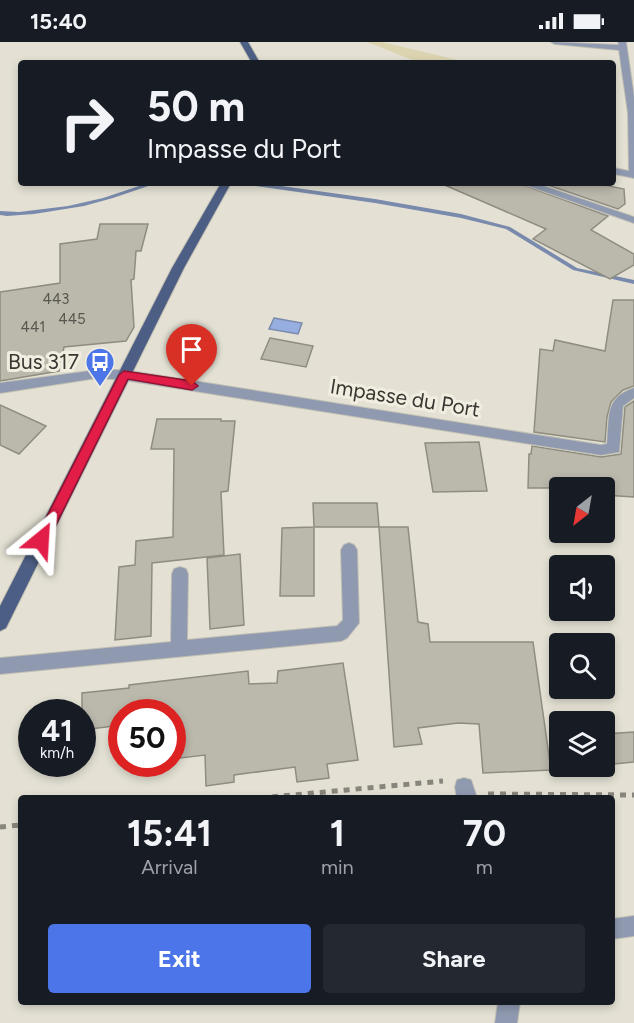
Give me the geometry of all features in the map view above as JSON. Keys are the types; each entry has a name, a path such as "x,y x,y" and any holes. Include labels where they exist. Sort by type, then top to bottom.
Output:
{"main road":[{"path":"244,42 254,60"},
{"path":"0,623 178,268 224,186"}],"street":[{"path":"555,42 621,45 632,112 634,171"},
{"path":"616,172 634,176"},
{"path":"534,186 634,220"},
{"path":"0,388 97,374 124,375"},
{"name":"Impasse du Port","path":"124,375 601,450 614,448 617,404 625,396 634,393"},
{"path":"0,666 340,633 351,623 349,550"},
{"path":"179,649 180,574"},
{"path":"615,929 634,926"},
{"path":"506,1023 509,1005"}],"path":[{"path":"0,827 18,825"}],"shaded area":[{"path":"367,42 382,42 457,60 412,60"}],"water":[{"path":"274,318 302,323 298,334 269,329"}],"building":[{"path":"447,186 526,186 608,216 591,230 634,254 634,265 610,279 533,239 546,229"},
{"path":"551,186 610,186 624,189 625,204 618,209"},
{"path":"100,224 148,224 141,251 136,251 134,279 131,280 134,327 126,341 64,347 59,371 0,381 0,292 60,283 60,244 97,239"},
{"path":"613,300 634,300 634,386 623,390 611,402 605,442 534,432 540,349 553,351 555,340 605,351"},
{"path":"270,338 313,346 306,367 261,359"},
{"path":"634,401 634,497 615,496 615,477 549,477 549,488 528,488 529,454 531,454 532,446 601,457 621,454 625,407"},
{"path":"0,405 46,426 19,454 0,445"},
{"path":"157,419 235,421 228,491 221,492 224,555 152,563 151,636 115,640 119,567 135,565 136,541 173,537 174,449 151,449"},
{"path":"479,442 487,491 433,492 425,443"},
{"path":"313,503 377,503 379,527 314,527"},
{"path":"314,527 314,596 280,596 282,528"},
{"path":"379,527 408,527 418,622 428,624 430,642 533,642 549,770 483,773 479,724 458,723 418,728 422,744 394,747"},
{"path":"240,554 244,625 210,629 207,558"},
{"path":"343,663 358,760 327,764 329,778 297,782 295,767 234,775 234,782 206,786 205,755 186,757 186,699 108,699 108,727 96,728 96,699 82,699 82,693 129,688 129,685 248,671 249,684 277,683 278,671"},
{"path":"634,732 634,762 615,764 615,733"}],"waterway":[{"path":"0,213 34,213 68,207 105,199 145,186"},
{"path":"270,186 461,216 508,228 575,269 634,282"}],"place":[{"name":"Bus 317","path":"100,388"}],"route":[{"path":"41,540 124,375 192,386"}]}
